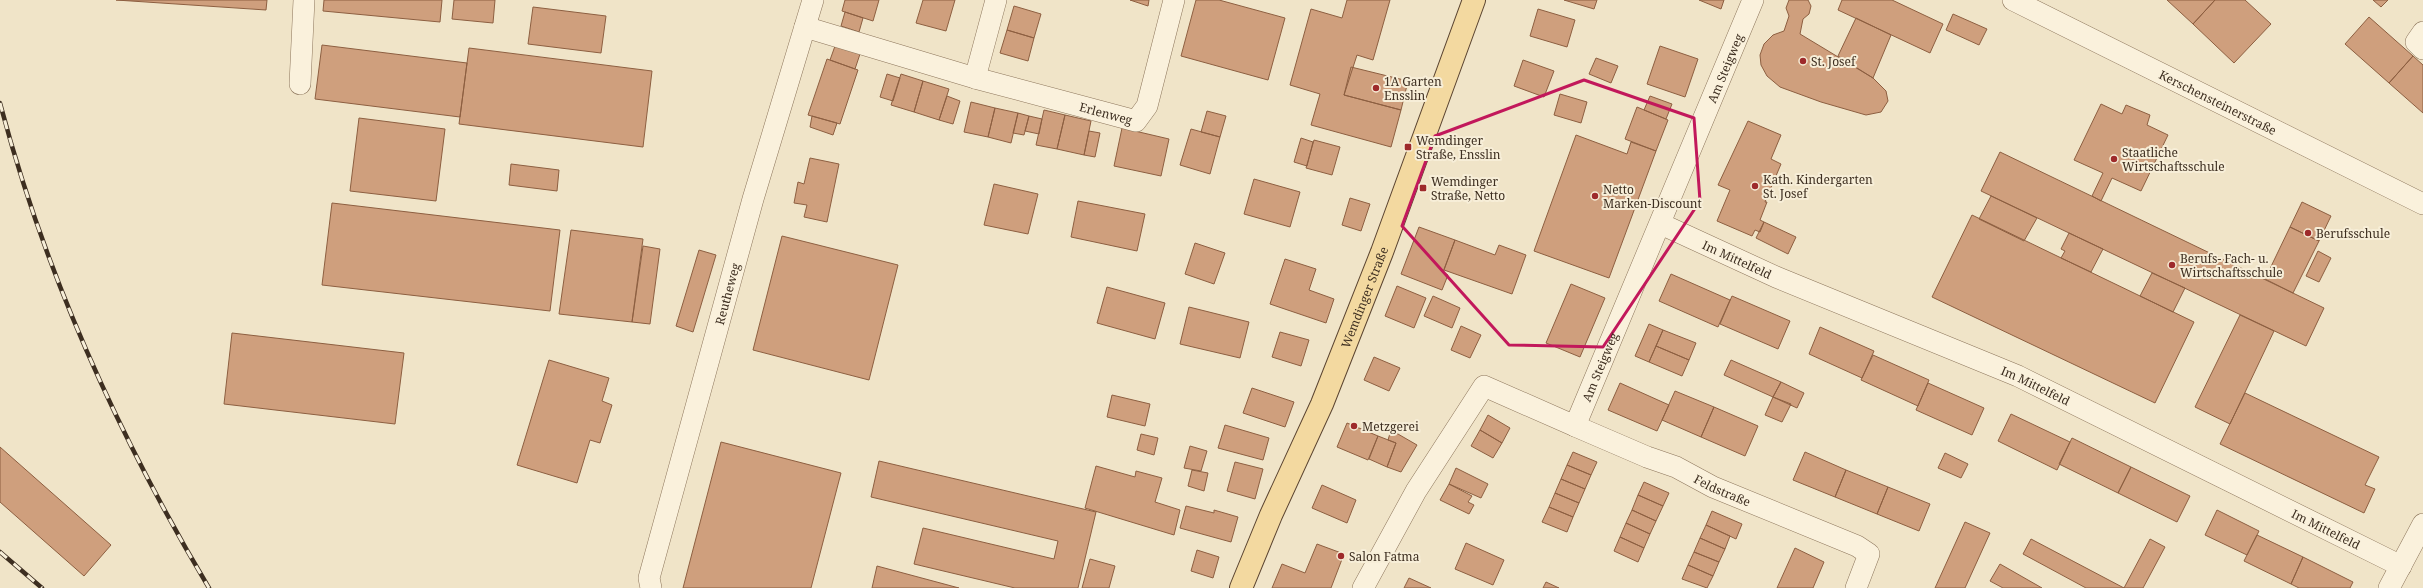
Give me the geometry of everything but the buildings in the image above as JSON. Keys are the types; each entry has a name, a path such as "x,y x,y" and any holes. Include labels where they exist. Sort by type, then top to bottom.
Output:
{"main road":[{"name":"Wemdinger Straße","path":"1241,588 1271,515 1322,404 1382,252 1474,0"}],"street":[{"path":"300,84 304,0"},
{"name":"Reutheweg","path":"651,588 649,578 753,199 813,0"},
{"path":"975,78 996,0"},
{"name":"Erlenweg","path":"804,27 975,78 1136,121 1147,106 1174,0"},
{"name":"Am Steigweg","path":"1575,426 1629,296 1661,224 1753,0"},
{"name":"Kerschensteinerstraße","path":"2013,0 2423,204"},
{"path":"2423,32 2416,42 2423,49"},
{"name":"Im Mittelfeld","path":"1661,224 1776,277 2018,376 2401,566"},
{"path":"1363,588 1416,491 1484,386 1575,426"},
{"name":"Feldstraße","path":"1575,426 1647,457 1676,467 1713,487 1857,546 1869,554 1856,588"},
{"path":"2389,588 2423,524"}],"highlighted area":[{"path":"1584,80 1694,118 1700,201 1603,347 1509,345 1402,226 1435,136"}],"railway":[{"path":"0,103 18,167 39,230 62,292 88,353 115,413 145,473 209,588"},
{"path":"0,552 42,588"}],"place":[{"name":"St. Josef","path":"1803,61"},
{"name":"1A Garten Ensslin","path":"1376,88"},
{"name":"Wemdinger Straße, Ensslin","path":"1408,147"},
{"name":"Staatliche Wirtschaftsschule","path":"2114,159"},
{"name":"Kath. Kindergarten St. Josef","path":"1755,186"},
{"name":"Wemdinger Straße, Netto","path":"1423,188"},
{"name":"Netto Marken-Discount","path":"1595,196"},
{"name":"Berufsschule","path":"2308,233"},
{"name":"Berufs- Fach- u. Wirtschaftsschule","path":"2172,265"},
{"name":"Metzgerei","path":"1354,426"},
{"name":"Salon Fatma","path":"1341,556"}]}
